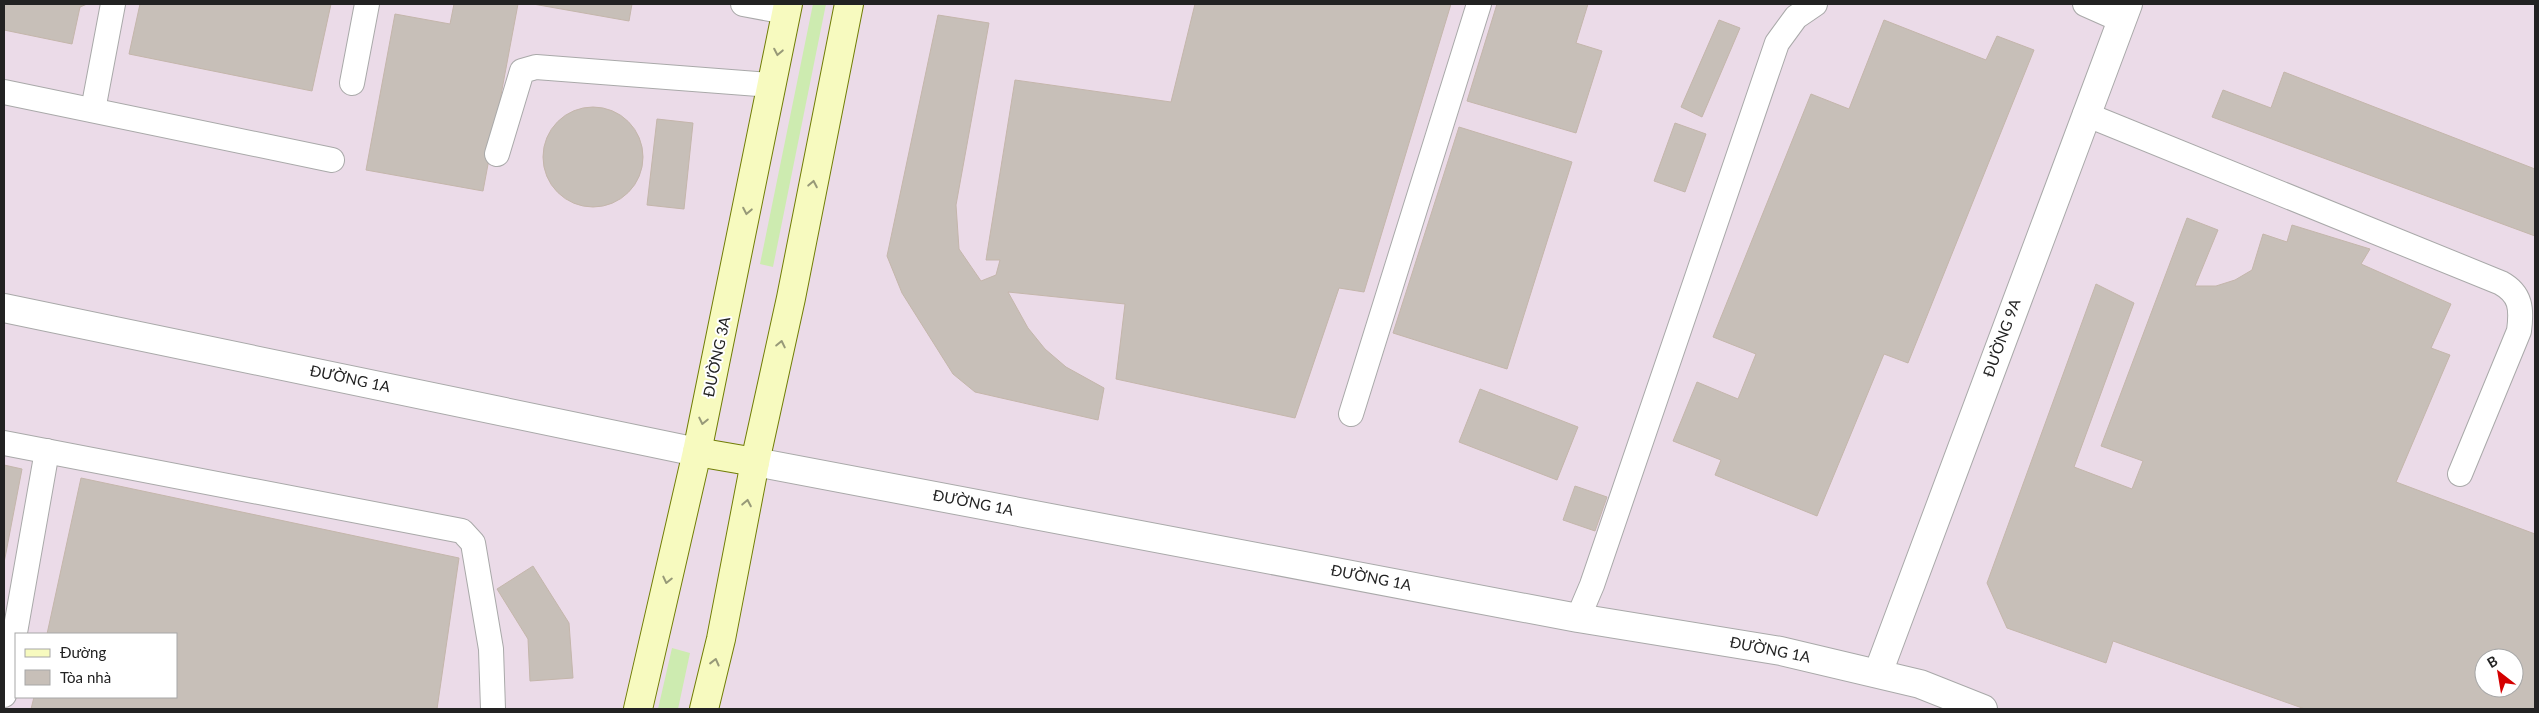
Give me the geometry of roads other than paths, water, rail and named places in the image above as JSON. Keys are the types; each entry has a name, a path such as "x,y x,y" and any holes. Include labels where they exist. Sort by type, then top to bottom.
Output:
{"street":[{"path":"704,709 721,639 755,462 791,298 849,4"},
{"name":"ĐƯỜNG 3A","path":"638,709 697,452 787,8"},
{"name":"ĐƯỜNG 9A","path":"1878,673 2124,12"},
{"name":"ĐƯỜNG 1A","path":"4,308 697,452"},
{"path":"697,452 755,462"},
{"name":"ĐƯỜNG 1A","path":"755,462 1578,618 1781,651 1920,684 1982,709"}],"lane":[{"path":"93,110 113,4"},
{"path":"352,83 368,4"},
{"path":"743,4 787,8"},
{"path":"1350,414 1479,4"},
{"path":"1578,618 1592,585 1777,43 1796,17 1815,4"},
{"path":"2085,4 2124,12"},
{"path":"497,154 522,71 536,67 772,85"},
{"path":"4,92 332,160"},
{"path":"2085,114 2501,282 2511,289 2520,301 2519,331 2460,474"},
{"path":"4,442 462,531 473,543 491,649 494,709"},
{"path":"4,695 47,451"}]}
